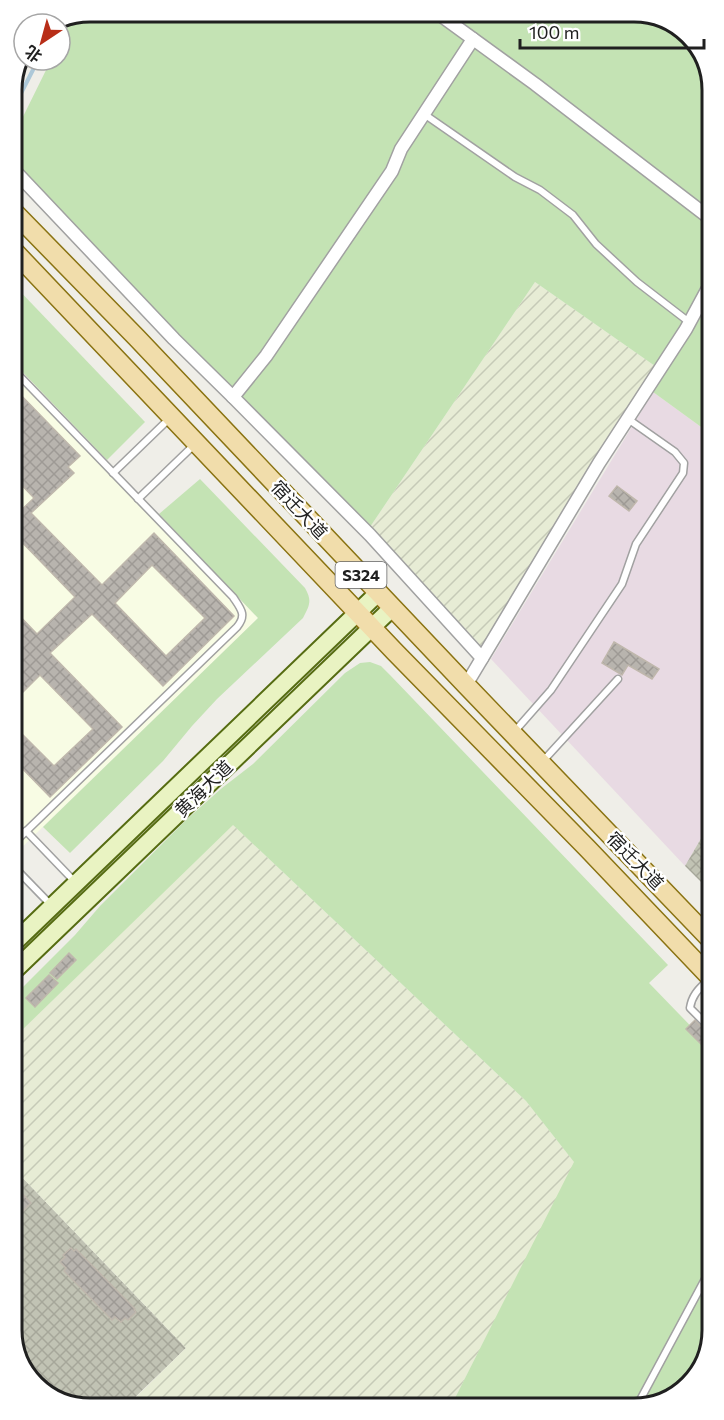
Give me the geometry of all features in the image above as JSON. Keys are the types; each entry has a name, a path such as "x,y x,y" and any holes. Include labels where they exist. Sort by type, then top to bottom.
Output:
{"main road":[{"name":"宿迁大道","path":"23,221 702,931"},
{"name":"宿迁大道","path":"23,260 372,628 702,969"},
{"name":"黄海大道","path":"22,935 378,593"},
{"name":"黄海大道","path":"22,963 392,608"}],"street":[{"path":"450,23 535,84 702,212"},
{"path":"233,397 266,356 392,171 401,149 472,39"},
{"path":"23,180 174,339 370,535 482,658"},
{"path":"466,685 599,463 690,322 702,299"}],"lane":[{"path":"424,114 515,177 540,190 573,215 596,244 638,282 690,322"},
{"path":"22,835 237,627 242,621 243,613 233,597 23,379"},
{"path":"113,473 171,417"},
{"path":"512,734 551,690 622,584 636,544 684,472 684,463 675,452 627,419"},
{"path":"138,499 196,444"},
{"path":"540,763 618,679"},
{"path":"26,831 76,883"},
{"path":"22,876 52,906"},
{"path":"702,985 696,991 690,1008 702,1020"},
{"path":"642,1397 702,1285"}],"shaded area":[{"path":"535,282 655,366 482,647 370,527"},
{"path":"23,372 258,618 22,847"},
{"path":"653,392 702,428 702,837 685,866 491,659"},
{"path":"232,824 526,1101 575,1163 455,1398 136,1397 186,1348 22,1177 22,1030"},
{"path":"702,837 702,883 685,866"},
{"path":"22,1177 186,1348 135,1397 77,1396 60,1390 42,1378 28,1356 22,1330"}],"green space":[{"path":"82,23 638,23 660,28 682,42 692,56 702,90 702,428 653,392 642,387 655,366 535,282 370,527 23,179 23,117 45,72 72,72 72,25"},
{"path":"23,294 145,422 107,460 23,372"},
{"path":"200,479 305,588 309,596 309,606 303,618 217,699 163,761 70,853 43,827 258,618 159,514"},
{"path":"370,662 381,666 668,965 649,983 702,1038 702,1330 699,1347 690,1367 682,1378 660,1392 634,1398 455,1398 574,1162 526,1101 233,825 22,1030 22,988 186,820 253,764 345,673 360,663"}],"building":[{"path":"23,397 80,456 68,467 74,473 31,513 102,585 154,533 234,616 163,686 92,614 50,653 122,727 50,797 22,769 22,734 54,766 93,729 40,675 23,692 23,619 37,634 75,597 23,543 23,509 34,498 23,486","holes":["152,565 205,618 166,656 115,603"]},
{"path":"617,486 637,501 629,511 609,496"},
{"path":"614,642 659,669 652,679 628,665 622,675 602,663"},
{"path":"69,953 76,960 57,979 50,973"},
{"path":"49,975 58,983 35,1007 26,998"},
{"path":"695,1020 702,1028 702,1045 686,1029"},
{"path":"22,1193 31,1203 22,1212"},
{"path":"71,1248 74,1251 76,1249 135,1309 136,1312 128,1320 125,1318 121,1322 115,1317 112,1320 64,1271 66,1268 60,1262 65,1257 63,1255"}],"waterway":[{"path":"23,89 32,72"}]}
